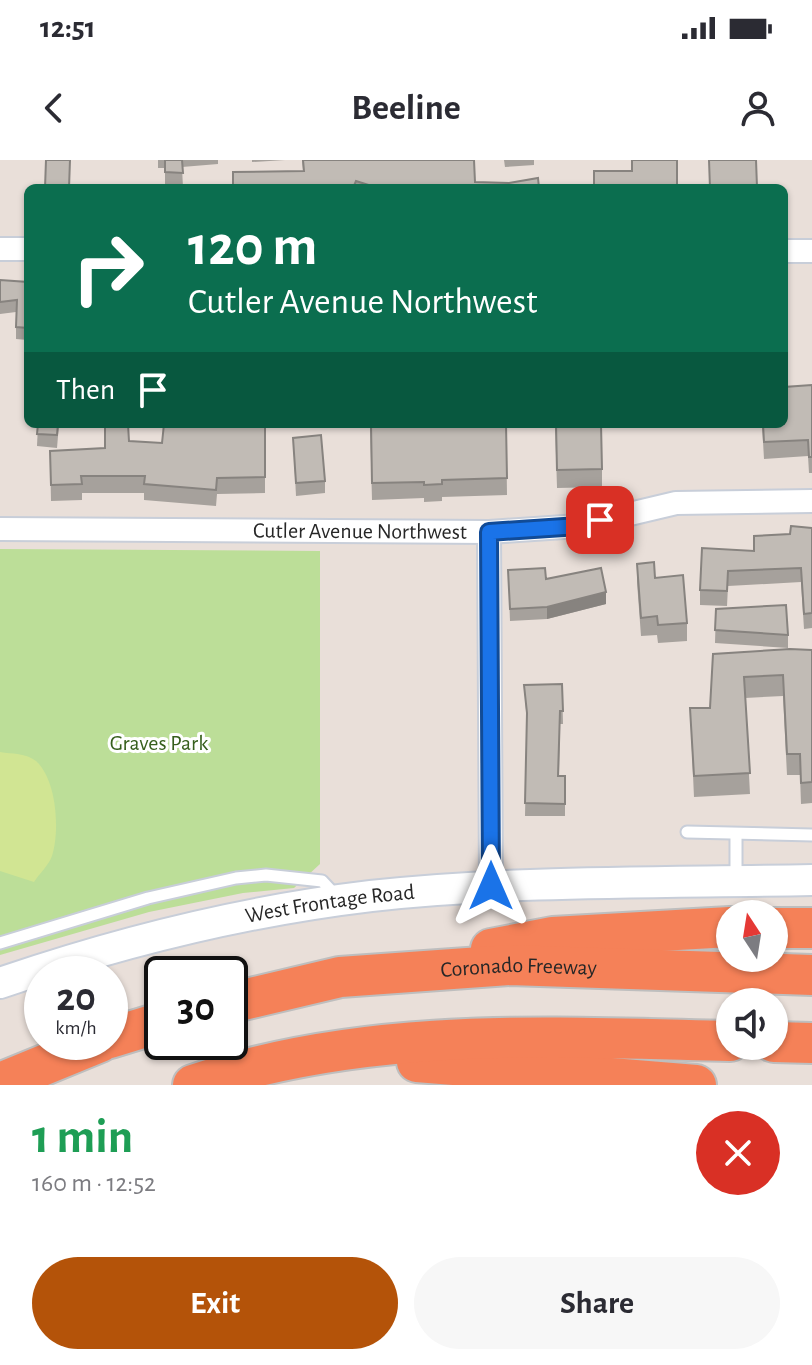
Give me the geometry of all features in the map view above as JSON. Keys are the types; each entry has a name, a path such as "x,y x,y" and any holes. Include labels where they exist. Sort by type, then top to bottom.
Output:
{"highway":[{"path":"340,977 553,937 716,928"},
{"path":"788,928 812,928"},
{"name":"Coronado Freeway","path":"248,999 340,977 510,965 812,975"},
{"path":"193,1085 309,1054 483,1036 716,1041"},
{"path":"788,1042 812,1043"},
{"path":"309,1054 686,1083"},
{"path":"0,1083 56,1060"}],"main road":[{"name":"West Frontage Road","path":"0,983 179,931 341,901 491,886 812,880"}],"street":[{"path":"0,249 24,249"},
{"path":"788,251 812,251"},
{"name":"Cutler Avenue Northwest","path":"0,529 489,532 579,526 676,503 812,501"},
{"path":"489,532 491,886"}],"lane":[{"path":"687,832 812,835"},
{"path":"736,835 736,881"},
{"path":"0,943 135,901 236,878 266,875 322,881 341,901"}],"green space":[{"name":"Graves Park","path":"0,549 320,551 320,864 294,888 243,893 149,912 0,955"},
{"path":"0,752 23,755 36,761 52,793 56,820 54,846 51,859 34,882 0,871"}],"building":[{"path":"46,160 70,160 69,184 45,184"},
{"path":"165,160 182,160 183,173 165,172"},
{"path":"303,160 474,160 475,182 509,183 538,178 539,184 365,184 356,181 355,184 233,184 233,172 304,171"},
{"path":"632,160 677,160 677,184 594,184 594,171 632,171"},
{"path":"709,160 756,160 757,184 710,184"},
{"path":"0,280 24,282 24,328 16,327 17,300 0,302"},
{"path":"812,385 812,457 809,457 808,440 764,442 763,428 788,428 788,387"},
{"path":"38,428 58,428 57,435 37,434"},
{"path":"105,428 128,428 129,441 162,443 164,428 265,428 265,477 217,478 216,490 144,484 145,476 81,476 82,484 51,485 50,451 105,448"},
{"path":"371,428 506,428 507,478 442,480 442,484 424,485 424,482 372,483"},
{"path":"556,428 601,428 602,469 557,470"},
{"path":"321,435 325,481 296,483 293,438"},
{"path":"791,526 812,528 812,613 804,614 801,568 728,571 727,591 700,590 702,548 754,551 754,536 790,534"},
{"path":"654,562 655,578 683,575 687,623 658,625 657,616 641,618 637,564"},
{"path":"545,568 546,579 601,568 606,592 547,607 510,609 508,570"},
{"path":"786,605 788,635 715,630 716,609"},
{"path":"812,650 812,782 801,783 800,754 787,754 783,675 744,677 750,773 694,776 690,708 710,708 713,654"},
{"path":"562,684 558,776 565,776 565,804 525,803 527,713 524,685"}],"route":[{"path":"491,886 489,532 579,526 600,520"}]}
